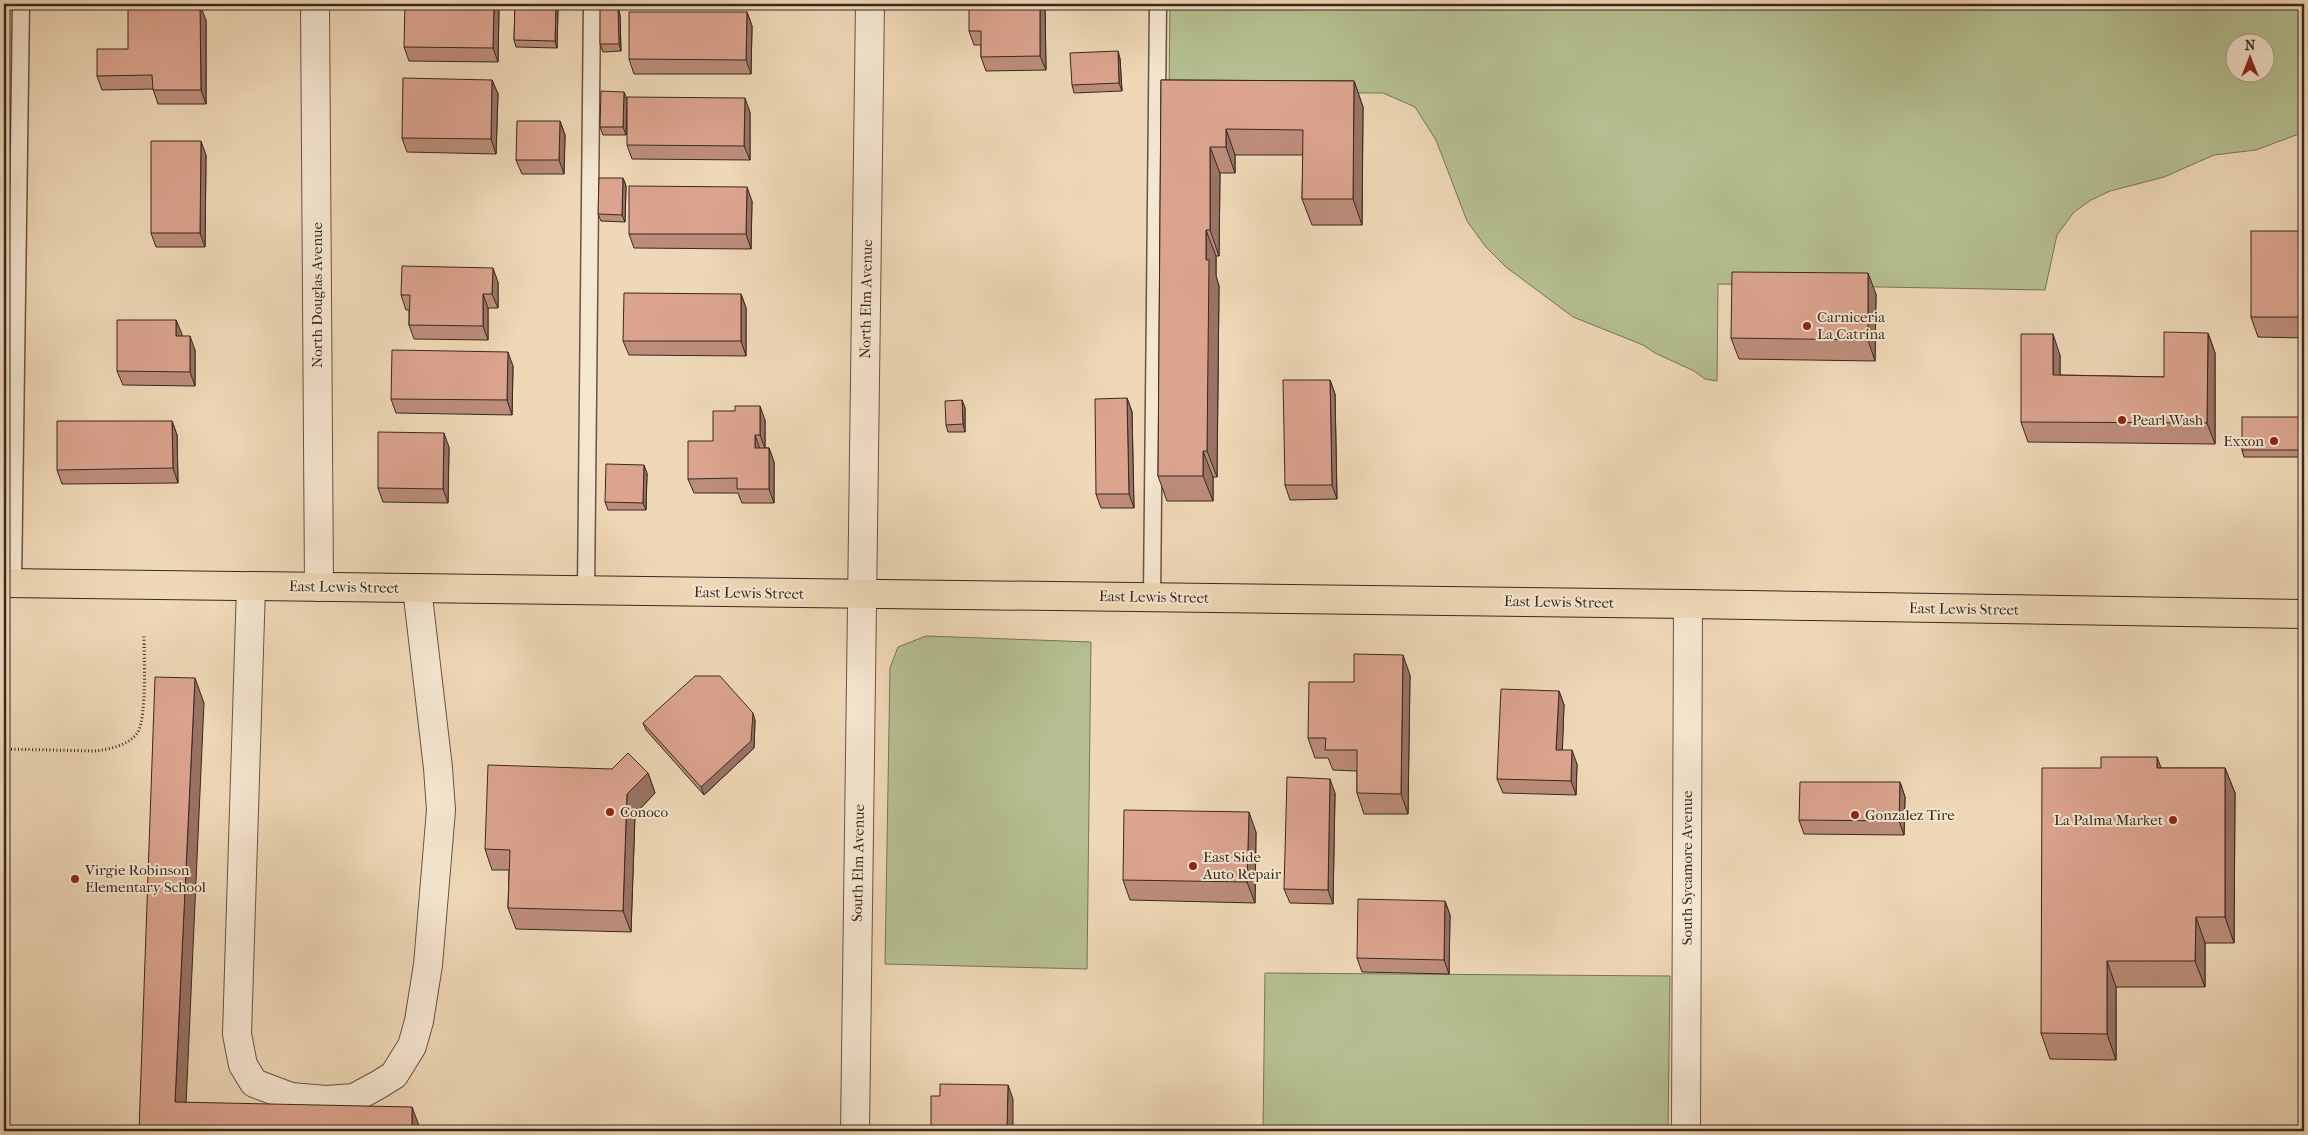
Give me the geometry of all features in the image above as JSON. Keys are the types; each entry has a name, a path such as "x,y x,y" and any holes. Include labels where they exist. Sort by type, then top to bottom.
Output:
{"main road":[{"name":"East Lewis Street","path":"8,583 1688,604 2304,614"}],"street":[{"name":"North Douglas Avenue","path":"315,4 319,587"},
{"name":"North Elm Avenue","path":"862,594 870,4"},
{"path":"251,586 237,1034 243,1065 254,1083 291,1097 326,1100 354,1098 394,1075 412,1046 419,1021 428,965 441,810 438,768 417,588"},
{"name":"South Elm Avenue","path":"855,1131 862,594"},
{"name":"South Sycamore Avenue","path":"1686,1131 1688,604"}],"lane":[{"path":"8,583 21,4"},
{"path":"586,591 592,4"},
{"path":"1152,597 1158,4"}],"path":[{"path":"4,749 96,751 111,749 126,742 137,733 142,719 144,635"}],"green space":[{"path":"1170,4 2304,4 2304,132 2256,150 2214,155 2164,177 2110,191 2091,200 2074,212 2057,235 2045,290 1718,284 1717,381 1705,379 1694,371 1655,353 1643,345 1573,317 1506,267 1485,246 1467,221 1436,140 1415,107 1383,93 1169,93"},
{"path":"926,636 1091,642 1087,969 885,964 890,668 898,647"},
{"path":"1265,973 1670,976 1668,1131 1263,1131"}],"building":[{"path":"405,4 494,4 493,48 404,47"},
{"path":"515,4 556,4 555,41 514,40"},
{"path":"969,4 1040,4 1040,56 981,57 981,31 969,31"},
{"path":"200,5 201,90 153,90 152,75 97,76 97,49 128,49 128,6"},
{"path":"600,7 618,7 619,44 600,44"},
{"path":"629,12 747,12 746,60 629,59"},
{"path":"1118,51 1119,83 1072,85 1070,53"},
{"path":"403,78 492,80 491,139 402,138"},
{"path":"1161,80 1354,81 1353,199 1302,199 1303,130 1226,129 1226,147 1210,147 1210,230 1206,230 1206,260 1209,260 1207,451 1203,451 1203,476 1158,476"},
{"path":"601,91 624,92 623,127 600,127"},
{"path":"627,97 745,98 744,146 627,145"},
{"path":"517,121 560,121 559,160 516,160"},
{"path":"151,141 201,141 200,233 151,233"},
{"path":"599,178 623,178 622,215 598,214"},
{"path":"629,186 747,187 746,234 629,234"},
{"path":"2251,231 2304,231 2304,317 2251,317"},
{"path":"402,266 493,268 492,294 483,294 483,326 409,325 410,295 401,295"},
{"name":"Carniceria La Catrina","path":"1732,272 1868,273 1868,340 1731,338"},
{"path":"624,293 741,294 741,341 623,341"},
{"path":"117,320 176,320 176,336 190,336 190,372 117,371"},
{"name":"Pearl Wash","path":"2164,332 2208,333 2207,423 2021,422 2021,334 2053,334 2053,375 2164,377"},
{"path":"392,350 508,352 507,400 391,399"},
{"path":"1283,380 1330,380 1332,485 1285,485"},
{"path":"1127,398 1129,494 1096,494 1095,399"},
{"path":"962,400 963,424 946,425 945,401"},
{"path":"735,406 760,406 760,435 755,435 755,448 769,448 769,489 737,489 737,478 688,479 688,441 713,441 713,411 735,411"},
{"name":"Exxon","path":"2242,417 2304,417 2304,450 2242,450"},
{"path":"57,421 172,421 173,468 57,470"},
{"path":"378,432 444,433 443,489 378,488"},
{"path":"606,464 644,465 643,503 605,502"},
{"path":"1354,654 1403,655 1401,794 1357,793 1357,750 1325,750 1326,738 1308,738 1309,682 1354,682"},
{"name":"Conoco","path":"695,676 720,676 753,713 751,741 701,787 643,723"},
{"path":"155,677 195,678 175,1102 412,1107 412,1131 139,1131"},
{"path":"1501,689 1559,691 1556,750 1572,750 1571,781 1497,779"},
{"path":"628,753 648,773 627,794 623,911 508,908 510,850 485,849 488,765 612,769"},
{"path":"2101,757 2157,757 2157,768 2225,768 2225,917 2196,917 2195,961 2107,961 2107,1034 2041,1033 2042,768 2101,768"},
{"path":"1287,777 1330,779 1328,890 1284,889"},
{"path":"1800,782 1900,782 1899,821 1799,820"},
{"name":"East Side Auto Repair","path":"1124,810 1249,812 1247,882 1123,880"},
{"path":"1358,899 1445,901 1444,960 1357,958"},
{"path":"940,1084 1008,1085 1007,1131 931,1131 931,1096 940,1096"}],"place":[{"name":"Carniceria La Catrina","path":"1807,326"},
{"name":"Pearl Wash","path":"2122,420"},
{"name":"Exxon","path":"2274,441"},
{"name":"Conoco","path":"610,812"},
{"name":"Gonzalez Tire","path":"1855,815"},
{"name":"La Palma Market","path":"2173,820"},
{"name":"East Side Auto Repair","path":"1193,866"},
{"name":"Virgie Robinson Elementary School","path":"75,879"}]}
